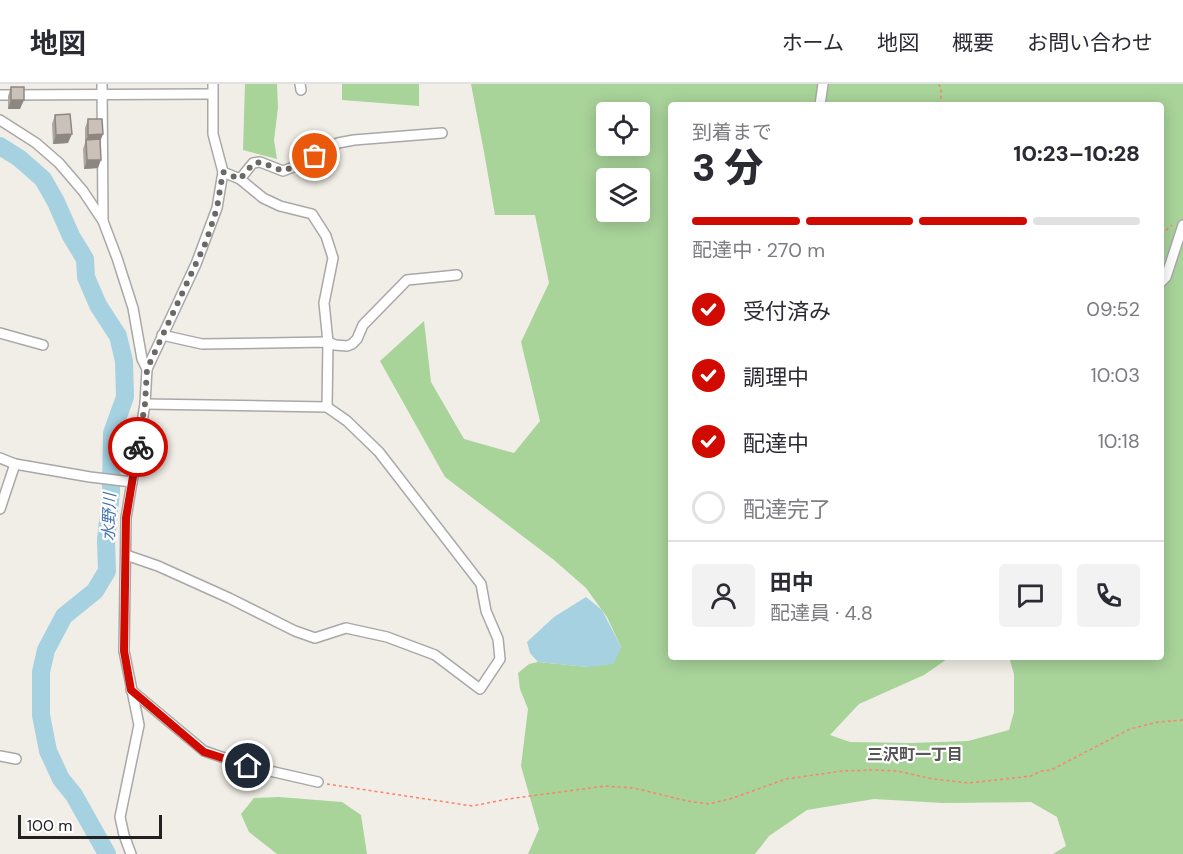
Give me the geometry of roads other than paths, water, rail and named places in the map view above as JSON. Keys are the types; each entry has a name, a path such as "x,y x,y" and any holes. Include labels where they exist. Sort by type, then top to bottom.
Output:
{"street":[{"path":"102,84 103,220"},
{"path":"820,102 823,84"},
{"path":"0,95 102,94 212,89 213,134 223,172 217,208 206,242 147,369 145,404 129,481 126,518 124,651 139,725 120,817 131,854"},
{"path":"0,120 36,143 59,163 83,191 103,220 133,308 142,359 147,369"},
{"path":"240,179 253,164 260,162 283,171 306,162 338,143 442,133"},
{"path":"223,172 240,179 263,198 280,206 312,214 326,236 333,258 324,303 328,342 327,407"},
{"path":"1164,279 1179,224"},
{"path":"162,335 202,344 328,342 347,346 357,339 363,325 407,280 457,275"},
{"path":"0,333 43,345"},
{"path":"126,555 158,566 295,631 315,638 346,628 387,638 435,655 480,689 500,659 498,639 486,611 481,584 379,452 327,407 145,404"},
{"path":"0,458 15,464 129,481"},
{"path":"0,509 15,464"},
{"path":"131,690 204,752 248,766 318,782"},
{"path":"0,756 16,759"}],"water":[{"path":"586,597 602,610 621,647 614,664 588,667 538,662 530,653 527,642 554,617"}],"waterway":[{"name":"水野川","path":"0,146 19,158 43,179 85,259 86,277 98,305 118,336 124,361 125,397 112,433 111,492 106,540 107,571 95,591 64,616 46,650 41,672 41,715 48,751 61,779 74,795 107,854"}],"district":[{"name":"三沢町一丁目","path":"915,754"}]}
